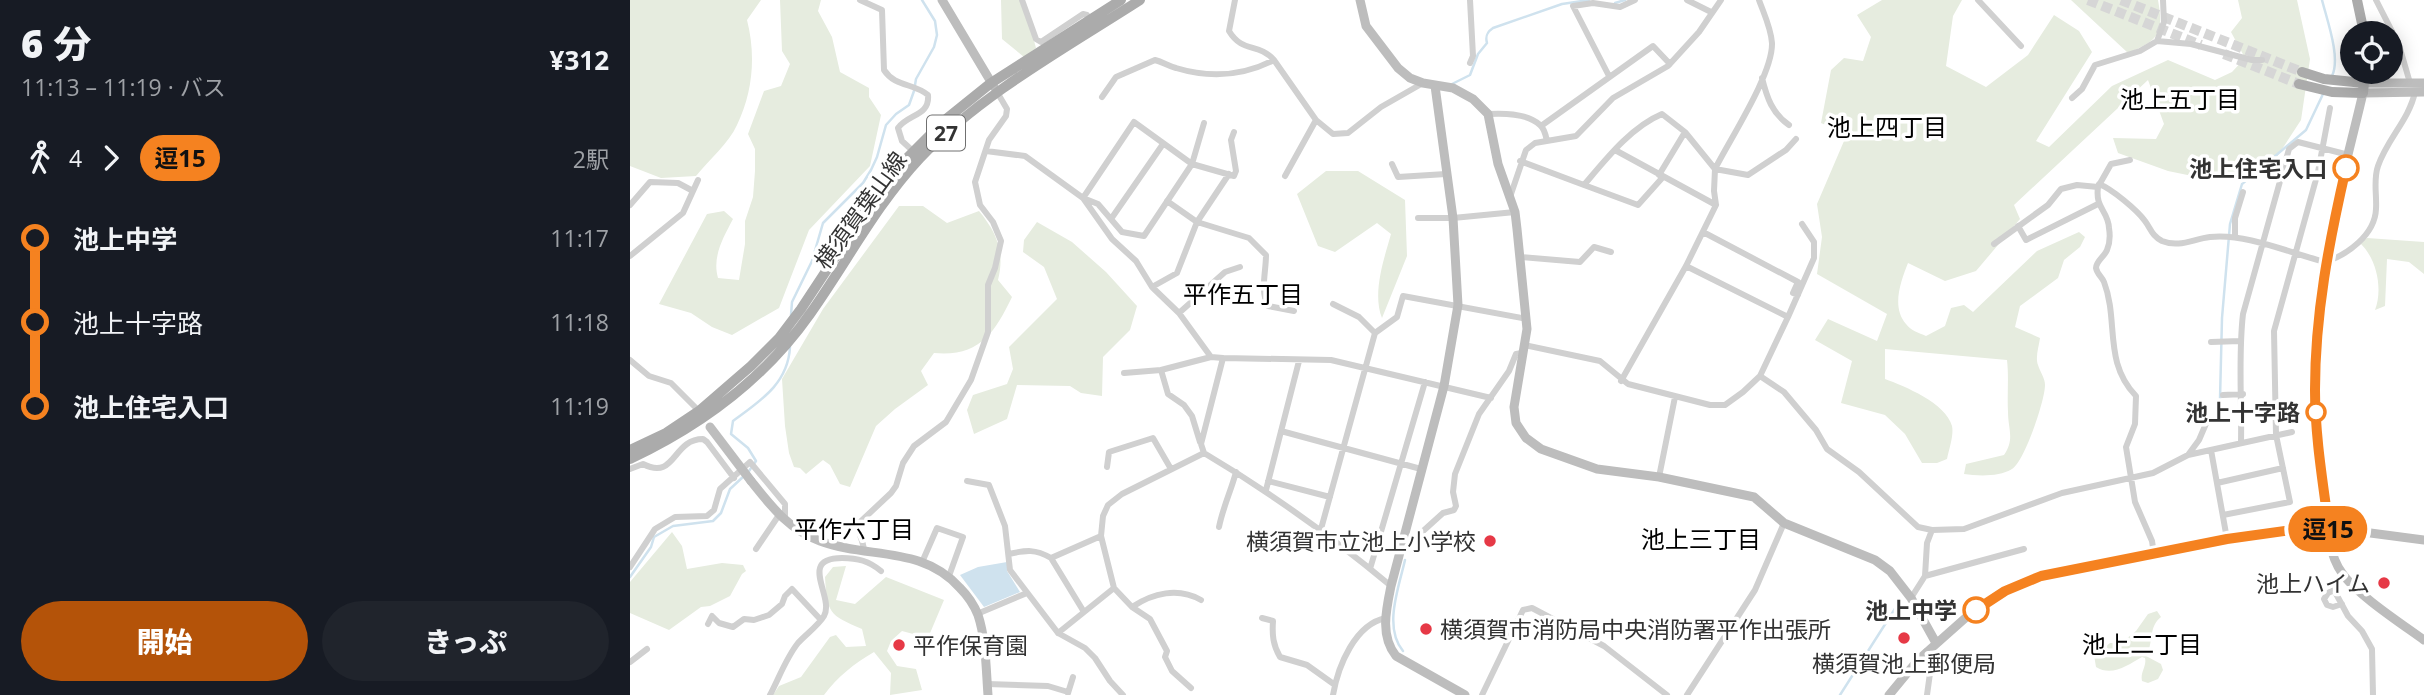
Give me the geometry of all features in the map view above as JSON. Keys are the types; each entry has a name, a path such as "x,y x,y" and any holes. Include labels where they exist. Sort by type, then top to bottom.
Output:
{"main road":[{"name":"横須賀葉山線","path":"1093,24 1121,0"},
{"name":"横須賀葉山線","path":"630,459 671,440 704,419 781,350 805,321 916,155 945,120 1093,24 1140,0"},
{"path":"2357,0 2361,21"},
{"path":"2302,72 2364,88"},
{"path":"2299,84 2332,92 2364,88"},
{"path":"2364,84 2364,88"},
{"name":"横須賀葉山線","path":"630,450 704,419 779,338 888,177 916,155"}],"street":[{"path":"860,0 882,10"},
{"path":"882,0 884,70 889,78 899,84 922,90 928,95 929,102 925,110 898,128 902,141 916,155"},
{"path":"860,553 863,541 858,533 858,524 891,493 903,463 914,446 946,422 971,380 988,332 988,285 1001,241 993,222 980,205 975,182 989,140 1006,116 1007,109 942,0"},
{"path":"1021,0 1036,39 1041,42 1083,14 1087,15 1093,24"},
{"path":"1235,0 1229,31 1235,41 1268,53 1317,120 1333,134 1348,133 1381,107 1423,83"},
{"path":"1360,0 1366,26 1398,68 1410,78 1423,83 1453,88 1473,99 1488,114 1498,164 1515,212 1527,319 1514,407 1516,423 1525,438 1541,449 1597,469 1659,477 1747,495 1760,501 1784,523 1875,560 1890,571 1911,598 1936,643"},
{"path":"1470,0 1473,55 1471,64"},
{"path":"1609,76 1573,6 1595,1 1620,7 1635,0"},
{"path":"1688,0 1711,12"},
{"path":"1510,197 1520,161 1526,150 1535,143 1576,136 1613,98 1653,77 1670,64 1699,32 1721,0"},
{"path":"1621,381 1686,266 1716,205 1713,191 1715,169 1762,78 1772,42 1759,0"},
{"path":"1978,0 2021,46"},
{"path":"2157,41 2164,22 2163,0"},
{"path":"1994,244 2048,205 2061,189 2077,185 2099,186 2120,197 2145,220 2151,233 2160,240 2173,244 2209,237 2235,237 2325,262 2337,258 2356,244 2374,221 2375,181 2379,164 2412,106 2416,89 2399,45 2376,0"},
{"path":"2072,98 2082,89 2095,65 2140,51 2157,41 2191,44 2235,57 2262,60"},
{"path":"1541,125 1653,46 1670,64"},
{"path":"1102,97 1116,77 1155,60 1174,68 1219,75 1238,74 1274,60"},
{"path":"1762,78 1776,116 1789,125"},
{"path":"2424,83 2416,89 2364,88 2325,262 2318,319 2315,392 2332,552 2342,574 2355,587 2424,640"},
{"path":"1435,86 1453,218 1458,305 1444,386 1399,554 1386,618 1388,647 1396,656 1465,695"},
{"path":"2223,515 2290,502 2276,435 2274,331 2324,148 2330,108"},
{"path":"1488,114 1522,116 1541,125 1548,141"},
{"path":"1584,186 1615,150 1647,120 1662,114 1685,132 1715,169 1748,175 1786,150 1796,139"},
{"path":"1285,176 1317,120"},
{"path":"1083,198 1134,122 1192,164 1234,176 1236,171 1231,140 1234,132"},
{"path":"986,151 1024,156 1083,198 1098,204 1122,232 1144,236 1192,164 1204,123"},
{"path":"1520,161 1638,205 1661,176 1685,132"},
{"path":"2241,442 2243,394 2240,341 2243,314 2291,146 2298,142 2349,155"},
{"path":"1111,219 1163,144"},
{"path":"1615,150 1716,205"},
{"path":"2130,159 2111,164 2099,186 2098,204 2110,230 2109,246 2096,268 2104,281 2112,325 2111,340 2122,381 2136,396 2135,424 2126,447 2135,502 2152,541 2154,554"},
{"path":"1392,164 1398,177 1446,174"},
{"path":"1152,287 1177,274 1197,222 1229,174"},
{"path":"630,256 675,221 688,204 698,180"},
{"path":"630,205 650,182 678,183 693,191"},
{"path":"2235,237 2235,218 2243,192"},
{"path":"1083,198 1112,239 1136,261 1152,287 1179,313 1211,357"},
{"path":"1167,201 1197,222 1249,239 1266,256 1263,290 1265,302 1268,306 1294,311"},
{"path":"2018,226 2026,240 2098,204"},
{"path":"1418,218 1453,218 1515,212"},
{"path":"1399,554 1443,513 1454,510 1455,474 1479,414 1509,371 1516,354 1523,349 1600,361 1621,381 1710,405 1725,405 1743,392 1760,376 1814,258 1814,242 1802,224"},
{"path":"1703,232 1798,282 1793,293 1798,295"},
{"path":"1520,257 1580,262 1594,247 1611,252"},
{"path":"1686,266 1788,317"},
{"path":"1179,313 1225,272 1240,267"},
{"path":"1321,529 1375,333 1396,317 1403,296 1527,319"},
{"path":"1333,304 1359,317 1375,333"},
{"path":"2211,342 2240,341"},
{"path":"1124,373 1161,370 1211,357 1331,360 1491,398"},
{"path":"1201,444 1223,358"},
{"path":"630,360 649,376 670,383 704,419 782,517 821,542 860,553 923,561 948,576 966,595 977,614 988,695"},
{"path":"1266,490 1299,361"},
{"path":"1161,370 1168,394 1184,405 1192,416 1204,453 1266,490 1321,529 1391,586"},
{"path":"1760,376 1784,392 1816,430 1827,449 1859,472 1918,527 1932,530 1964,529 2062,492 2153,473 2188,456 2292,432"},
{"path":"1370,569 1425,382"},
{"path":"2223,395 2243,394"},
{"path":"1659,477 1675,397"},
{"path":"2188,456 2208,419"},
{"path":"1281,431 1421,469"},
{"path":"1107,467 1109,452 1153,438 1171,470"},
{"path":"630,469 643,464 652,469 664,467 686,444 703,439 734,478"},
{"path":"2211,450 2227,539"},
{"path":"1191,688 1172,671 1165,657 1167,652 1150,619 1132,607 1114,588 1101,536 1102,516 1108,505 1122,494 1204,453"},
{"path":"630,566 655,528 675,517 707,516 714,510 720,489 750,462 785,504 782,517 756,549"},
{"path":"2217,483 2283,468"},
{"path":"1219,527 1236,472"},
{"path":"967,481 989,485 1005,526 1010,570 1058,633 1085,648 1123,695"},
{"path":"1268,481 1330,497"},
{"path":"1687,695 1755,590 1784,523"},
{"path":"923,561 937,528 963,537 948,576"},
{"path":"1889,695 1926,651 1971,613 2005,591 2041,576 2227,539 2306,528 2424,540"},
{"path":"1911,598 1925,576 1927,543 1932,530"},
{"path":"1051,558 1101,536"},
{"path":"1925,576 2024,549"},
{"path":"1009,554 1029,550 1038,551 1051,558 1084,612"},
{"path":"769,695 797,645 826,611 818,575 821,565 831,558 860,553 881,571"},
{"path":"1058,633 1114,588"},
{"path":"708,624 712,616 733,627 744,618 764,618 782,604 792,589 821,620"},
{"path":"977,614 1027,593"},
{"path":"1132,607 1146,598 1169,593 1184,593 1201,600"},
{"path":"2342,604 2372,649 2373,695"},
{"path":"1482,695 1523,610 1532,608 1604,646 1667,695"},
{"path":"1262,618 1273,621 1272,634 1280,657 1307,665 1335,685"},
{"path":"1333,695 1354,641 1362,629 1373,620 1386,618"},
{"path":"630,662 647,649"},
{"path":"1926,651 1931,666 1927,695"},
{"path":"987,684 1048,686 1068,693 1073,677"}],"shaded area":[{"path":"630,0 761,0 747,20 752,60 747,100 729,138 696,176 661,178 630,166"},
{"path":"780,0 821,0 818,11 832,37 840,72 869,88 869,97 881,115 870,166 809,230 779,308 732,335 712,327 691,313 659,304 707,214 724,211 733,219 716,263 718,278 739,280 745,244 745,221 753,197 755,171 755,149 748,134 764,91 781,86 790,64 782,51"},
{"path":"1001,0 1023,0 1036,48 1024,57 1002,39"},
{"path":"1882,0 1962,0 1953,16 1946,66 1986,87 2028,55 2054,15 2079,31 2092,52 2036,141 2049,147 2112,86 2168,60 2215,80 2232,72 2245,58 2231,32 2242,18 2238,0 2297,0 2310,59 2301,120 2271,166 2207,179 2168,171 2118,153 2113,138 2156,139 2164,124 2148,80 2014,205 2020,219 1976,271 1945,281 1908,263 1899,294 1899,310 1908,326 1926,336 1945,326 1951,308 1964,305 1973,312 2037,251 2079,232 2085,237 2080,247 2064,260 2058,278 2020,306 2015,327 2040,338 2037,362 2044,380 2044,393 2028,444 2017,464 2012,469 1995,475 1964,474 1966,464 2004,455 2009,444 2007,360 1885,349 1885,379 1933,403 1942,410 1952,426 1947,459 1937,463 1922,463 1905,434 1885,415 1841,403 1852,361 1815,340 1828,319 1877,341 1887,314 1817,274 1822,237 1817,204 1847,134 1821,123 1831,70 1844,58 1863,61 1871,37 1857,15"},
{"path":"2071,0 2158,0 2160,21 2157,34 2147,44 2128,53"},
{"path":"1326,171 1358,171 1405,200 1407,256 1382,318 1379,287 1391,234 1377,223 1335,252 1318,246 1297,194"},
{"path":"899,206 923,206 947,223 979,211 991,227 998,243 1001,260 998,280 1012,297 999,322 974,347 950,353 934,353 921,371 928,385 876,426 850,487 840,484 830,465 823,460 806,474 800,468 794,467 785,426 782,379 823,309"},
{"path":"1037,222 1072,242 1106,272 1137,306 1130,330 1103,357 1102,396 1081,393 1070,386 1017,385 1007,419 974,434 967,410 973,395 1007,384 1013,369 1009,347 1057,299 1044,267 1023,252 1024,240"},
{"path":"2367,238 2424,242 2424,274 2409,262 2387,259 2385,306 2375,310 2377,275 2371,257 2360,243"},
{"path":"672,532 682,546 687,569 722,563 743,565 746,571 730,596 710,606 701,607 669,630 630,613 630,582"},
{"path":"846,566 836,600 855,604 886,577 944,600 928,638 902,631 891,641 887,651 897,666 916,669 922,690 890,695 891,673 874,652 847,671 824,695 773,695 779,686 801,677 830,637 836,635 846,647 866,646 862,629 836,616 827,598 825,577 833,567"},
{"path":"2157,611 2161,617 2154,625 2146,656 2161,664 2163,670 2158,679 2148,683 2142,681 2145,658 2142,657 2114,670 2096,667 2094,655 2110,643 2121,643 2136,631 2148,614"}],"water":[{"path":"1007,562 1007,571 1020,592 984,607 960,575 978,567"}],"waterway":[{"path":"791,315 792,302 812,261 823,223 863,183 877,157 886,125 909,105 916,79 934,47 937,35 935,21 922,0"},
{"path":"1452,84 1470,75 1478,54 1487,43 1487,34 1493,28 1562,4 1589,0"},
{"path":"1615,3 1625,0"},
{"path":"2322,0 2334,49 2332,76"},
{"path":"2220,399 2222,318 2230,224 2242,184 2306,130 2323,94"},
{"path":"749,471 756,461 748,448 731,434 733,421 762,399 778,381 788,360 790,347"},
{"path":"630,577 651,547 654,537 673,526 713,521 721,513 730,489 744,476"},
{"path":"1403,651 1397,641 1393,619 1405,560"},
{"path":"1840,695 1898,604"}],"tunnel":[{"path":"2088,0 2201,45"},
{"path":"2121,0 2302,72"},
{"path":"2224,54 2299,84"}],"bus line":[{"name":"逗15","path":"1976,610 2005,591 2041,576 2227,539 2306,528 2329,529 2318,443 2316,342 2325,262 2346,168"}],"place":[{"name":"池上住宅入口","path":"2346,168"},
{"name":"池上十字路","path":"2316,412"},
{"name":"横須賀市立池上小学校","path":"1490,541"},
{"name":"池上ハイム","path":"2384,583"},
{"name":"池上中学","path":"1976,610"},
{"name":"横須賀市消防局中央消防署平作出張所","path":"1426,629"},
{"name":"横須賀池上郵便局","path":"1904,638"},
{"name":"平作保育園","path":"899,645"}],"district":[{"name":"池上五丁目","path":"2180,98"},
{"name":"池上四丁目","path":"1887,126"},
{"name":"平作五丁目","path":"1243,293"},
{"name":"平作六丁目","path":"854,528"},
{"name":"池上三丁目","path":"1701,538"},
{"name":"池上二丁目","path":"2142,643"}]}
